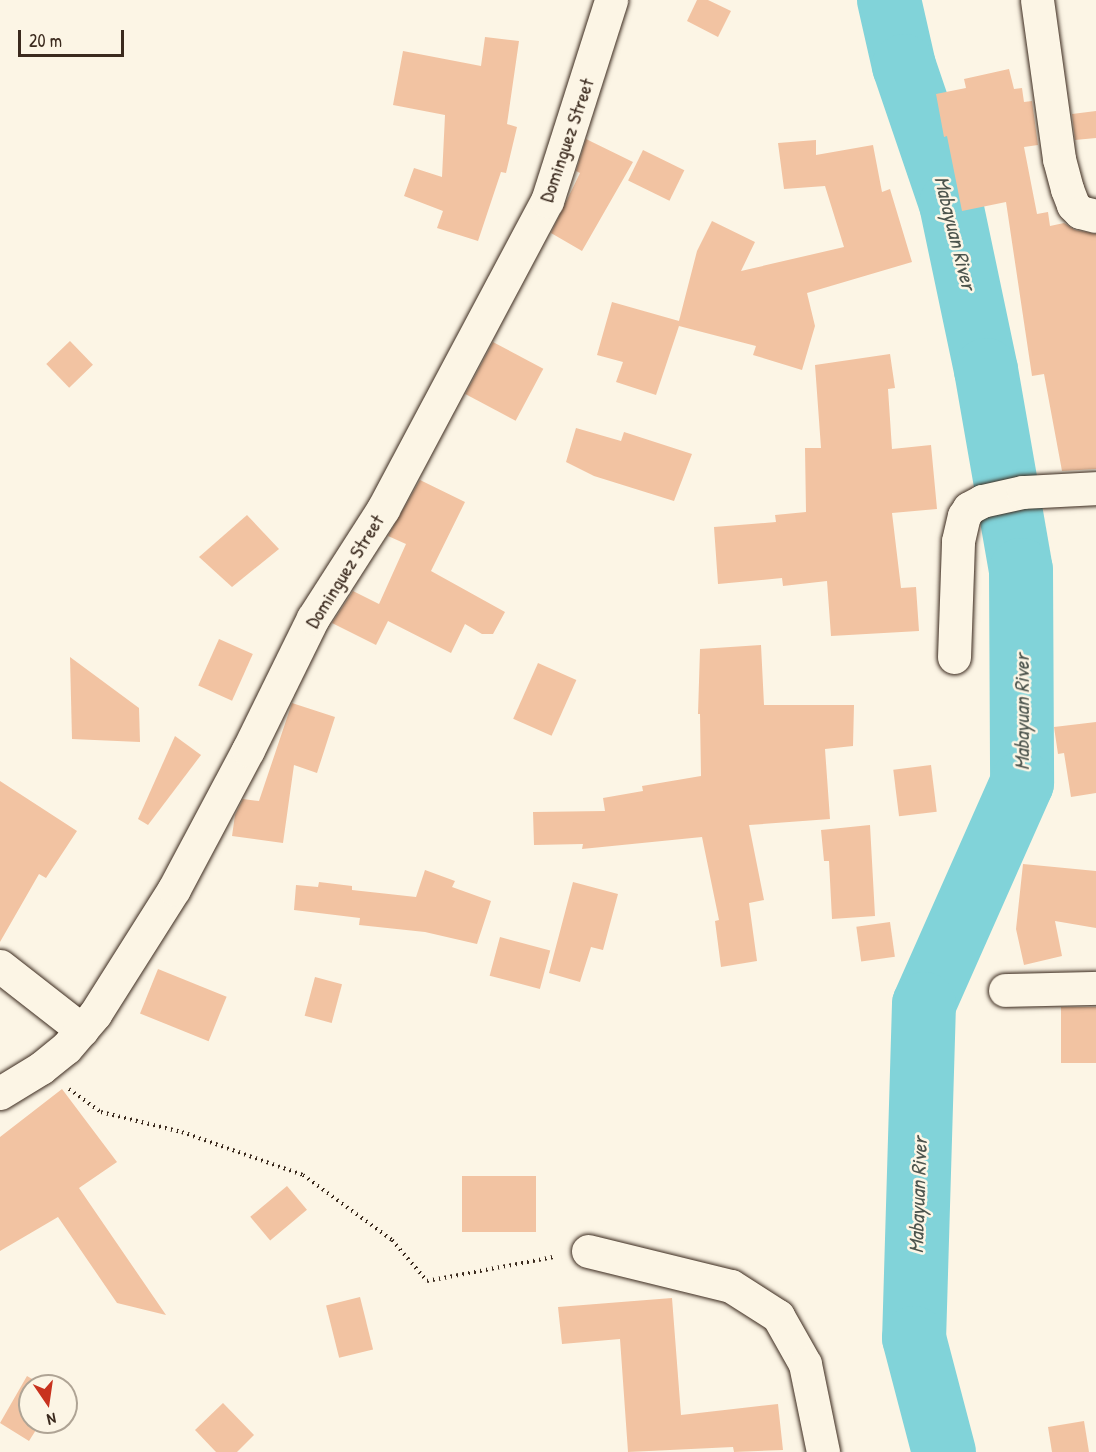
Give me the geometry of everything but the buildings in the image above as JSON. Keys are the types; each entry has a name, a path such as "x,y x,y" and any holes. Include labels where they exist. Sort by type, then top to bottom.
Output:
{"street":[{"name":"Dominguez Street","path":"0,1094 41,1068 66,1048 95,1014 174,889 248,750 313,618 383,509 547,201 611,0"},
{"path":"1037,0 1059,159 1067,189 1073,205 1080,212 1096,216"},
{"path":"954,657 958,541 964,516 969,508 982,501 1023,492 1096,488"},
{"path":"0,966 82,1029"},
{"path":"1005,990 1096,988"},
{"path":"588,1251 731,1286 778,1316 805,1364 823,1452"}],"path":[{"path":"41,1068 101,1112 183,1132 303,1175 392,1240 427,1281 588,1251"}],"waterway":[{"name":"Mabayuan River","path":"889,0 904,66 951,204 986,370 1021,570 1022,783 924,1004 914,1338 944,1452"}]}
